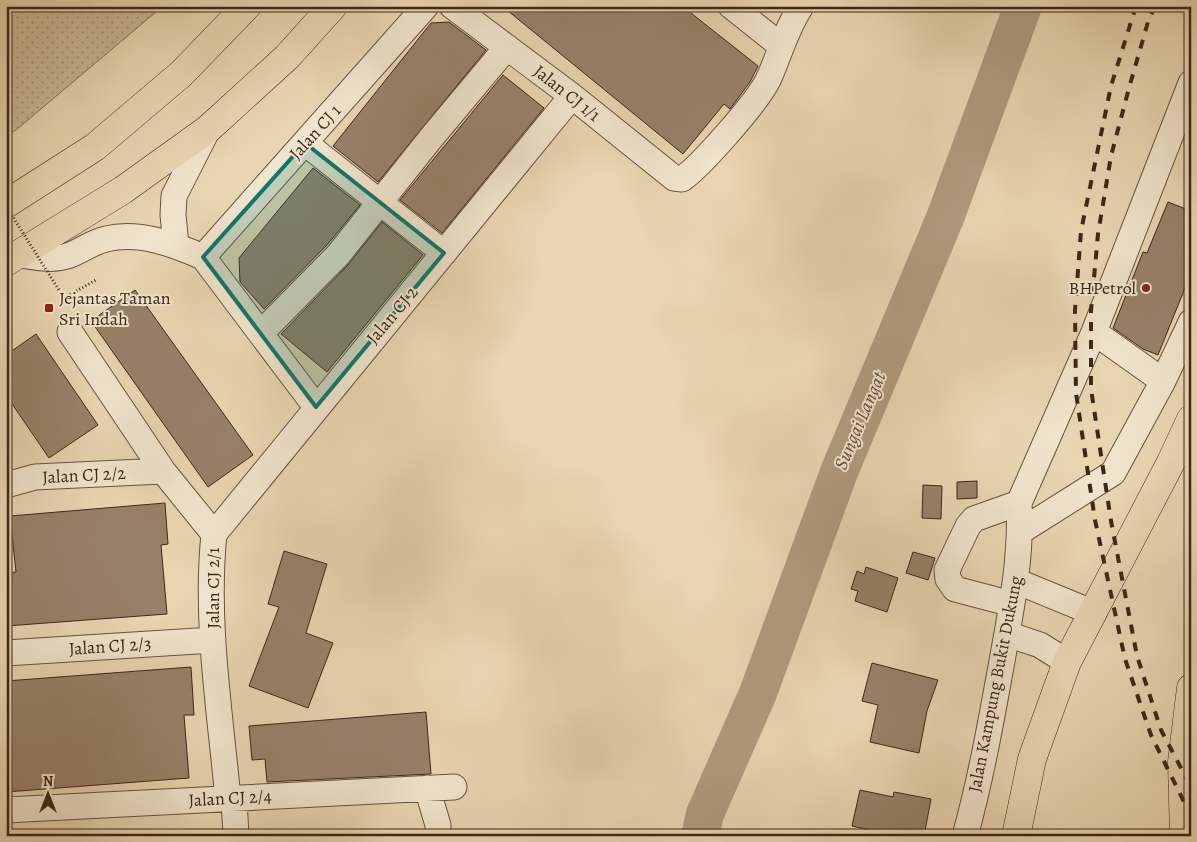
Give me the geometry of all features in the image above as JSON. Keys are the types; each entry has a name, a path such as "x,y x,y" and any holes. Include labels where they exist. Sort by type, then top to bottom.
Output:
{"highway":[{"path":"6,205 96,147 180,74 247,6"},
{"path":"14,259 123,190 208,129 287,57 333,6"},
{"path":"1016,836 1032,758 1067,662 1094,613 1191,419"},
{"path":"1184,836 1182,762 1191,688"}],"street":[{"name":"Jalan CJ 1","path":"203,257 426,6"},
{"name":"Jalan CJ 1/1","path":"452,6 572,96 674,178 682,178 694,170 750,106 767,81 780,45"},
{"path":"731,6 780,45 801,6"},
{"path":"262,333 338,255 507,47"},
{"path":"1094,613 1014,593 955,589 948,579 947,570 968,526 974,519 1020,503 1094,332 1191,83"},
{"name":"Jalan CJ 2","path":"214,534 572,96"},
{"path":"176,245 173,215 174,196 208,129"},
{"path":"305,143 444,253"},
{"path":"14,259 49,259 67,256 104,239 125,236 176,245 203,257 316,407"},
{"path":"1021,531 1113,474 1163,381 1191,322"},
{"name":"Jalan CJ 2/1","path":"70,332 163,471 214,534 210,569 213,640 236,836"},
{"path":"1094,332 1163,381"},
{"name":"Jalan CJ 2/2","path":"6,485 34,477 163,471"},
{"name":"Jalan Kampung Bukit Dukung","path":"965,836 987,741 1014,593 1021,531 1020,503"},
{"path":"1007,634 1040,645 1067,662"},
{"name":"Jalan CJ 2/3","path":"6,653 213,640"},
{"name":"Jalan CJ 2/4","path":"6,810 454,787"},
{"path":"427,788 438,825 438,836"}],"path":[{"path":"6,205 64,298 96,280"}],"highlighted area":[{"path":"305,143 444,253 316,407 203,257"}],"shaded area":[{"path":"6,6 163,6 16,130 6,135"}],"building":[{"path":"502,6 682,6 758,66 750,82 730,109 724,104 683,154"},
{"path":"449,22 486,50 378,182 333,146 431,23"},
{"path":"503,75 544,108 442,233 400,200"},
{"path":"313,168 360,205 327,245 264,309 240,282 239,258"},
{"path":"1168,202 1191,211 1191,273 1158,355 1143,349 1113,328 1143,252 1147,253"},
{"path":"382,222 423,255 327,372 281,334 348,265"},
{"path":"135,290 253,455 208,487 91,321"},
{"path":"36,334 98,425 49,458 6,395 6,355"},
{"path":"977,481 977,498 957,499 957,482"},
{"path":"923,485 942,486 941,519 922,518"},
{"path":"165,503 168,544 161,545 167,614 6,626 6,573 16,572 10,516"},
{"path":"284,551 327,564 306,633 333,643 308,708 249,686 279,607 268,604"},
{"path":"913,552 935,558 928,580 906,573"},
{"path":"866,567 898,578 887,612 855,601 858,591 851,589 857,571 864,574"},
{"path":"872,663 938,680 927,711 919,753 870,742 878,705 862,701"},
{"path":"191,667 194,715 184,715 189,778 6,792 6,681"},
{"path":"426,712 431,774 267,782 265,759 252,760 249,726"},
{"path":"860,790 893,797 894,792 931,799 924,836 895,836 852,826"}],"waterway":[{"name":"Sungai Langat","path":"700,836 705,814 758,693 839,472 945,218 1023,6"}],"railway":[{"path":"1136,6 1111,86 1081,231 1075,310 1076,393 1095,520 1125,659 1151,735 1191,816"},
{"path":"1155,6 1148,22 1111,156 1098,234 1091,311 1091,389 1111,521 1137,656 1161,730 1191,787"}],"place":[{"name":"BHPetrol","path":"1146,288"},
{"name":"Jejantas Taman Sri Indah","path":"49,308"}]}
